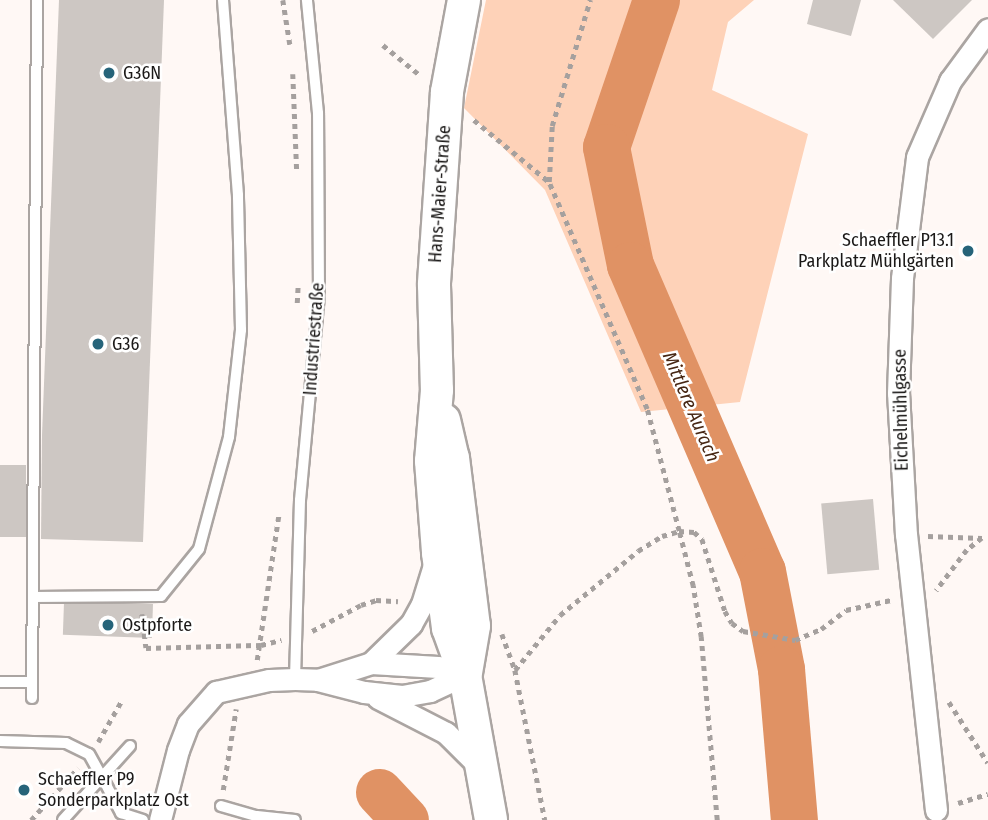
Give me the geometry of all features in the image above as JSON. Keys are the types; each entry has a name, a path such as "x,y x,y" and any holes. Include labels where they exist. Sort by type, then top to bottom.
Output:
{"street":[{"name":"Hans-Maier-Straße","path":"464,0 447,92 435,285 436,390 431,461 438,553 449,628 465,675 491,820"},
{"name":"Eichelmühlgasse","path":"936,810 906,535 898,393 902,278 917,157 950,81 988,29"},
{"name":"Hans-Maier-Straße","path":"436,390 453,458 474,626 465,675"},
{"path":"371,663 411,624 422,604 438,553"},
{"path":"318,680 371,663 438,667 465,675"},
{"path":"160,820 177,750 188,724 200,707 216,692 269,680 295,679 318,680 364,692 416,695 465,675"},
{"path":"364,692 446,733 482,769"}],"lane":[{"path":"32,698 37,0"},
{"path":"33,597 161,596 199,549 229,436 240,316 238,195 223,0"},
{"name":"Industriestraße","path":"295,679 300,500 319,296 318,113 307,0"},
{"path":"0,682 32,682"},
{"path":"0,741 76,746 89,754 121,813 144,820 160,820"},
{"path":"63,820 130,746"},
{"path":"220,806 257,816 295,820"}],"path":[{"path":"283,0 293,56"},
{"path":"590,0 552,126 549,182 647,409 693,586 701,637 717,820"},
{"path":"293,69 298,176"},
{"path":"297,309 298,269"},
{"path":"261,645 279,511"},
{"path":"545,820 515,670 559,615 638,551 662,536 679,531 694,532 702,539 724,611 732,623 743,631 795,640 821,629 846,610 927,597 940,588 967,550 982,538 906,535"},
{"path":"141,597 146,648 261,645 296,636 376,600 398,601 409,608"},
{"path":"947,699 988,763"},
{"path":"220,806 231,729"}],"shaded area":[{"path":"486,0 754,0 728,22 712,90 808,134 740,402 641,412 545,190 464,108"}],"building":[{"name":"G36","path":"59,0 164,0 143,542 41,539 42,435"},
{"path":"813,0 861,0 851,36 807,24"},
{"path":"893,0 972,0 933,39"},
{"path":"0,465 26,465 26,537 0,537"},
{"path":"873,499 879,570 827,574 821,504"},
{"name":"Ostpforte","path":"64,601 153,604 152,638 63,635"}],"waterway":[{"name":"Mittlere Aurach","path":"656,0 606,147 630,265 762,571 781,669 794,820"},
{"name":"Mittlere Aurach","path":"379,792 405,820"}],"place":[{"name":"G36N","path":"109,73"},
{"name":"Schaeffler P13.1 Parkplatz Mühlgärten","path":"968,251"},
{"name":"G36","path":"98,344"},
{"name":"Ostpforte","path":"108,625"},
{"name":"Schaeffler P9 Sonderparkplatz Ost","path":"24,790"}]}
